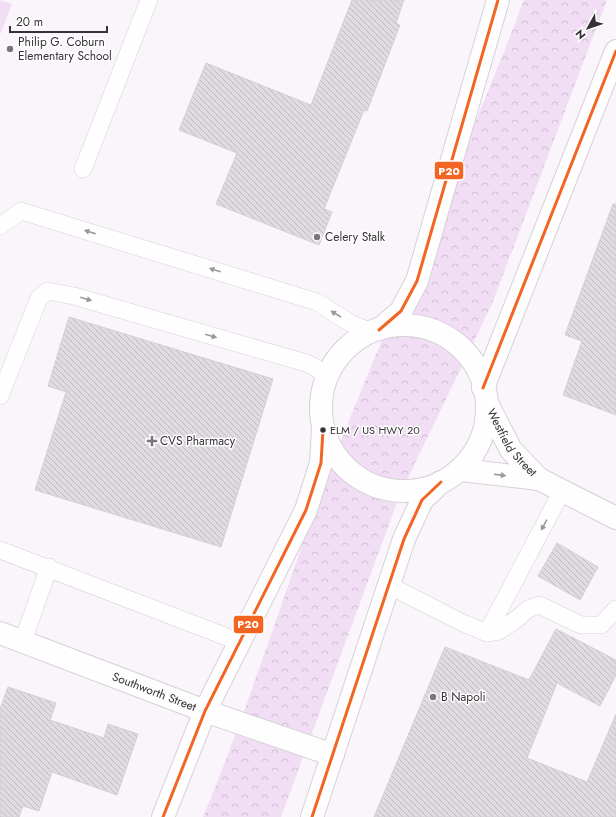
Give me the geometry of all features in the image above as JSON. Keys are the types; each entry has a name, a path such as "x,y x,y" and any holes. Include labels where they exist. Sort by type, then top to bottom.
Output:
{"main road":[{"path":"163,817 205,710 306,510 321,463 323,430 320,402 326,376 341,352 363,335 375,331 401,312 417,281 474,90 498,0"},
{"path":"323,430 335,455 352,474 376,487 401,492 428,488 441,482 461,470 472,456 484,430 485,396 616,51"},
{"name":"Westfield Street","path":"375,331 389,326 417,326 443,335 466,352 480,376 485,396 511,450 539,479 616,518"},
{"name":"Westfield Street","path":"461,470 539,479"},
{"path":"312,817 388,585 414,514 428,492 441,482"},
{"name":"Southworth Street","path":"0,633 205,710 333,755"}],"lane":[{"path":"83,169 149,0"},
{"path":"0,226 21,211 316,302 350,323 375,331"},
{"path":"0,396 7,358 39,298 48,291 81,298 306,363 315,367 326,376"},
{"path":"487,633 562,491"},
{"path":"0,550 49,567 240,642"},
{"path":"23,641 49,567"},
{"path":"388,585 463,623 487,633 498,631 518,618 528,609 539,606 581,625 601,625 616,609"}],"green space":[{"path":"0,0 12,4 0,35"},
{"path":"524,0 607,0 492,304 401,492 281,817 203,817 238,728 335,456 381,342 502,58"}],"building":[{"path":"352,0 404,0 396,23 400,25 367,111 364,110 324,209 332,212 319,245 216,204 237,153 179,130 206,63 311,105"},
{"path":"613,204 616,204 616,415 563,395 582,341 565,335"},
{"name":"CVS Pharmacy","path":"69,317 273,379 221,547 35,490 66,392 48,386"},
{"path":"557,543 598,567 580,600 538,576"},
{"path":"556,629 616,660 616,675 600,706 557,683 527,758 587,782 616,714 616,817 374,817 445,647 529,680"},
{"path":"8,687 56,703 50,720 104,738 108,724 138,734 117,795 52,772 39,811 23,806 19,817 0,817 0,709"}],"transit line":[{"name":"P20","path":"379,330 401,311 417,281 498,0"},
{"name":"P20","path":"483,388 616,51"},
{"name":"P20","path":"163,817 205,711 306,510 321,463 323,430"},
{"name":"P20","path":"312,817 404,539 422,500 441,482"}],"place":[{"name":"Philip G. Coburn Elementary School","path":"10,49"},
{"name":"Celery Stalk","path":"317,237"},
{"name":"ELM / US HWY 20","path":"323,430"},
{"name":"CVS Pharmacy","path":"152,441"},
{"name":"B Napoli","path":"433,697"}]}
